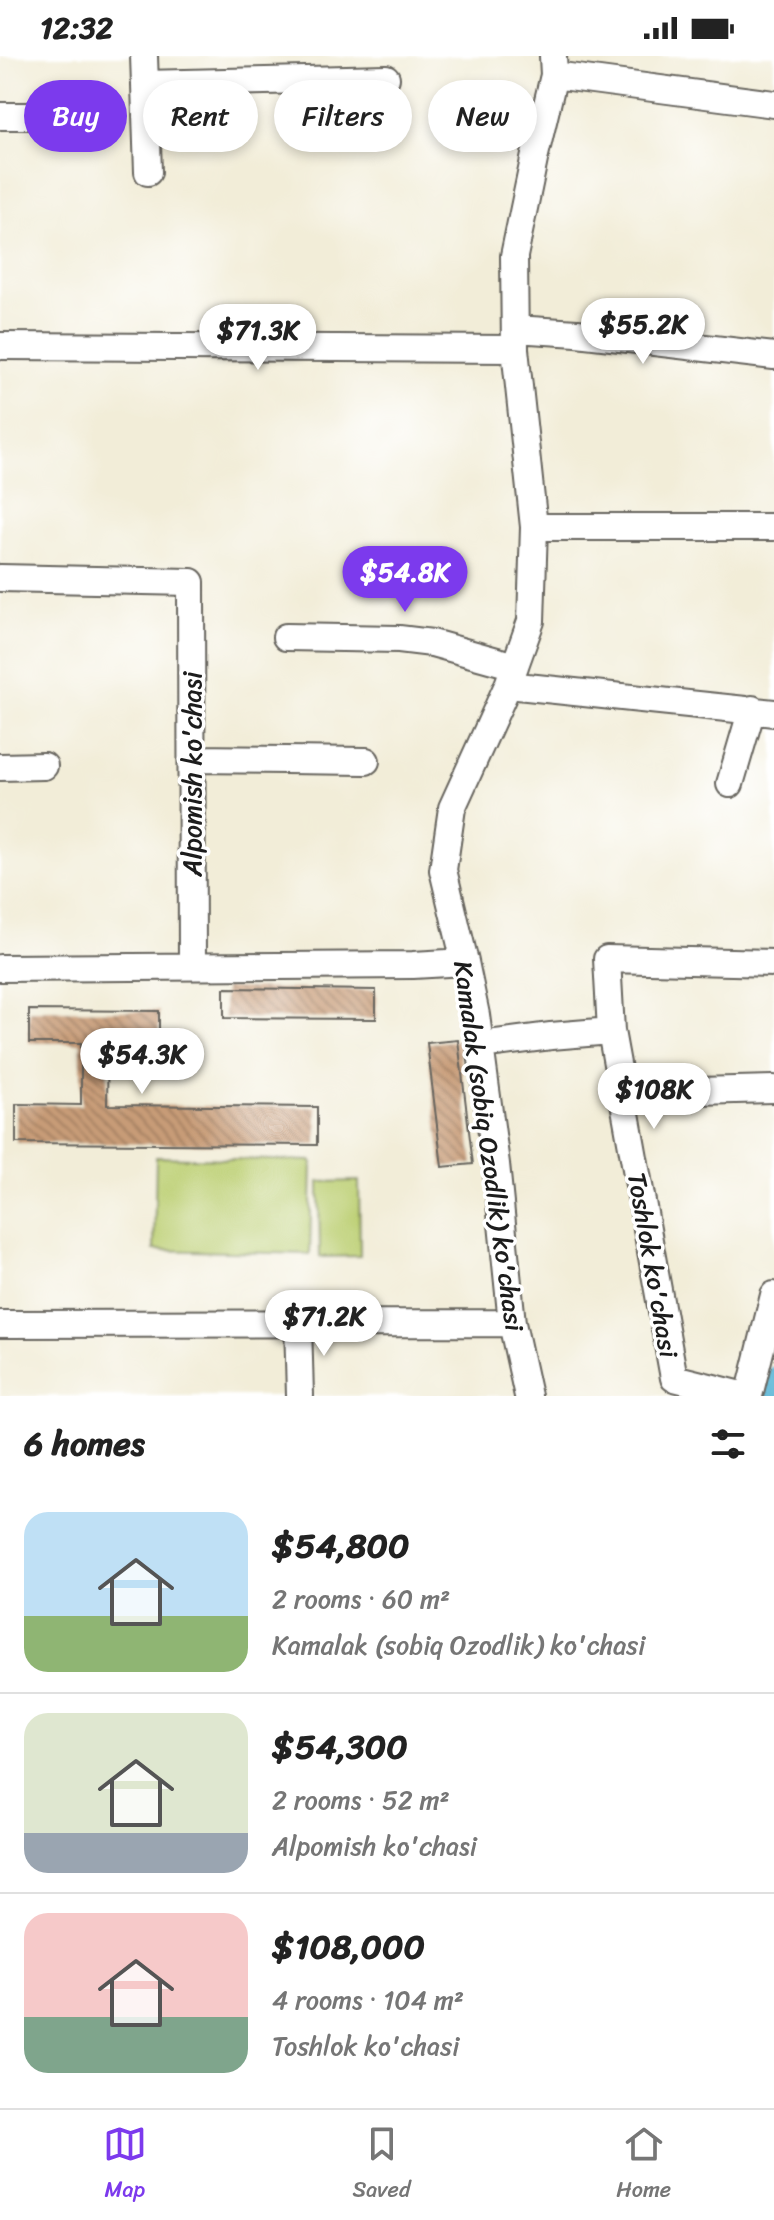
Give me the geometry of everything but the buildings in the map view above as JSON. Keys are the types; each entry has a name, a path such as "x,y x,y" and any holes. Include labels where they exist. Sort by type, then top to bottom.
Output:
{"street":[{"path":"144,56 145,80"},
{"path":"554,66 774,104"},
{"name":"Kamalak (sobiq Ozodlik) ko'chasi","path":"528,1396 512,1323 480,1045 465,962 443,870 452,808 511,675 531,621 534,527 515,339 514,256 554,66"},
{"path":"258,81 386,78"},
{"path":"0,116 24,116"},
{"path":"147,152 148,172"},
{"path":"0,346 515,339 577,333 774,356"},
{"path":"534,527 774,527"},
{"name":"Alpomish ko'chasi","path":"0,578 191,582 192,966"},
{"path":"286,637 399,639 432,643 511,675 763,711 730,784"},
{"path":"192,759 366,761"},
{"path":"0,767 44,766"},
{"name":"Toshlok ko'chasi","path":"774,963 607,959 611,1031 674,1378 748,1396 774,1295"},
{"path":"0,968 465,962"},
{"path":"480,1045 611,1031"},
{"path":"622,1093 774,1089"},
{"path":"298,1322 300,1396"},
{"path":"0,1324 512,1323"}],"green space":[{"path":"156,1157 312,1161 310,1254 154,1250"},
{"path":"359,1181 360,1256 320,1257 319,1182"}],"waterway":[{"path":"772,1396 774,1378"}]}
